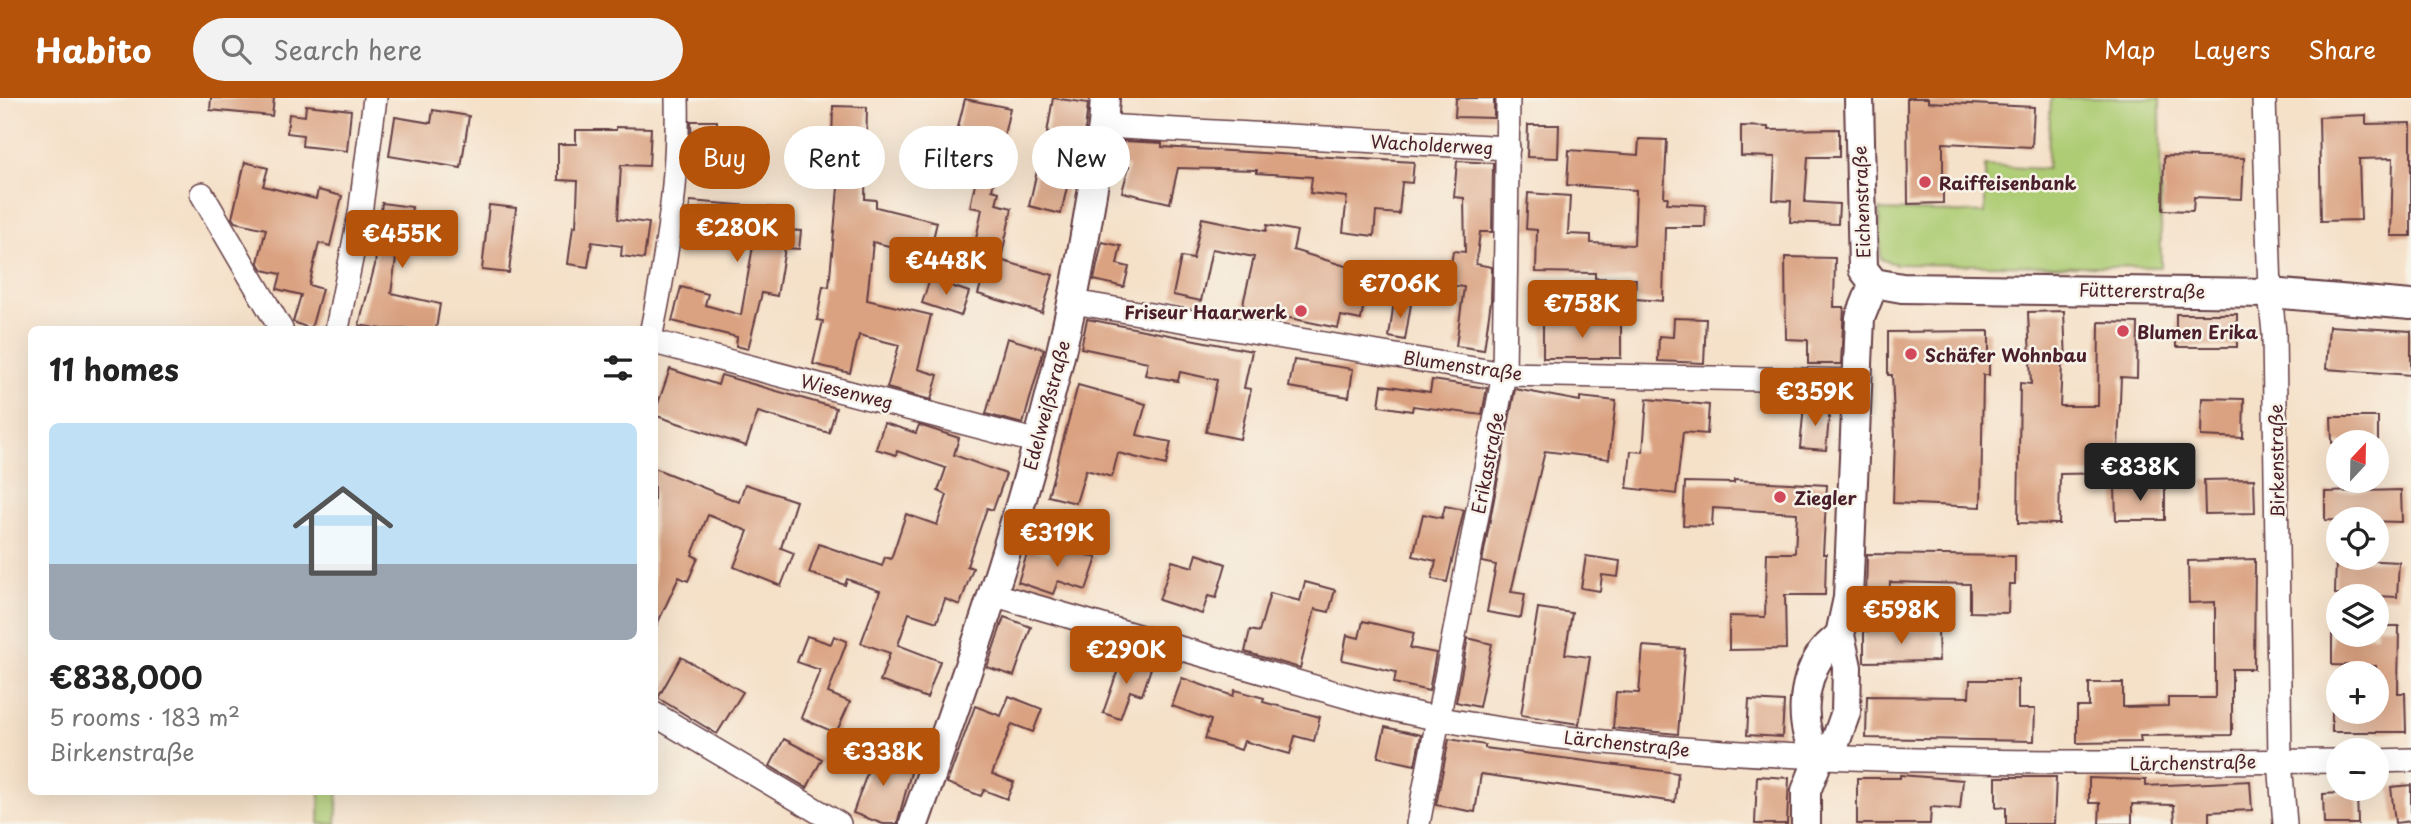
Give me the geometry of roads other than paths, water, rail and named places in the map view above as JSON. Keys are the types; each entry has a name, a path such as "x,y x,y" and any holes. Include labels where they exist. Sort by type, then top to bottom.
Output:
{"street":[{"path":"338,326 360,214 375,98"},
{"path":"653,326 663,277 678,160 677,98"},
{"name":"Erikastraße","path":"1418,824 1504,374 1508,98"},
{"name":"Eichenstraße","path":"1806,824 1806,791 1819,758 1835,743 1846,712 1847,667 1840,635 1848,598 1860,318 1874,283 1863,269 1859,98"},
{"name":"Birkenstraße","path":"2264,98 2270,293 2274,333 2280,761 2285,824"},
{"name":"Wacholderweg","path":"1104,112 1508,148"},
{"name":"Edelweißstraße","path":"914,824 992,594 1038,442 1073,302 1104,112"},
{"path":"202,194 279,326"},
{"name":"Füttererstraße","path":"1874,283 1902,288 2270,293 2411,305"},
{"name":"Blumenstraße","path":"1073,302 1504,374 1859,381"},
{"name":"Wiesenweg","path":"658,343 1038,442"},
{"name":"Lärchenstraße","path":"992,594 1380,706 1438,720 1638,746 1819,758 2082,764 2326,761"},
{"name":"Eichenstraße","path":"1819,758 1808,742 1803,724 1809,685 1820,654 1840,635"},
{"path":"658,716 839,824"},
{"path":"2389,761 2411,760"}],"place":[{"name":"Raiffeisenbank","path":"1925,182"},
{"name":"Friseur Haarwerk","path":"1301,311"},
{"name":"Blumen Erika","path":"2123,331"},
{"name":"Schäfer Wohnbau","path":"1911,354"},
{"name":"Ziegler","path":"1780,497"}]}
